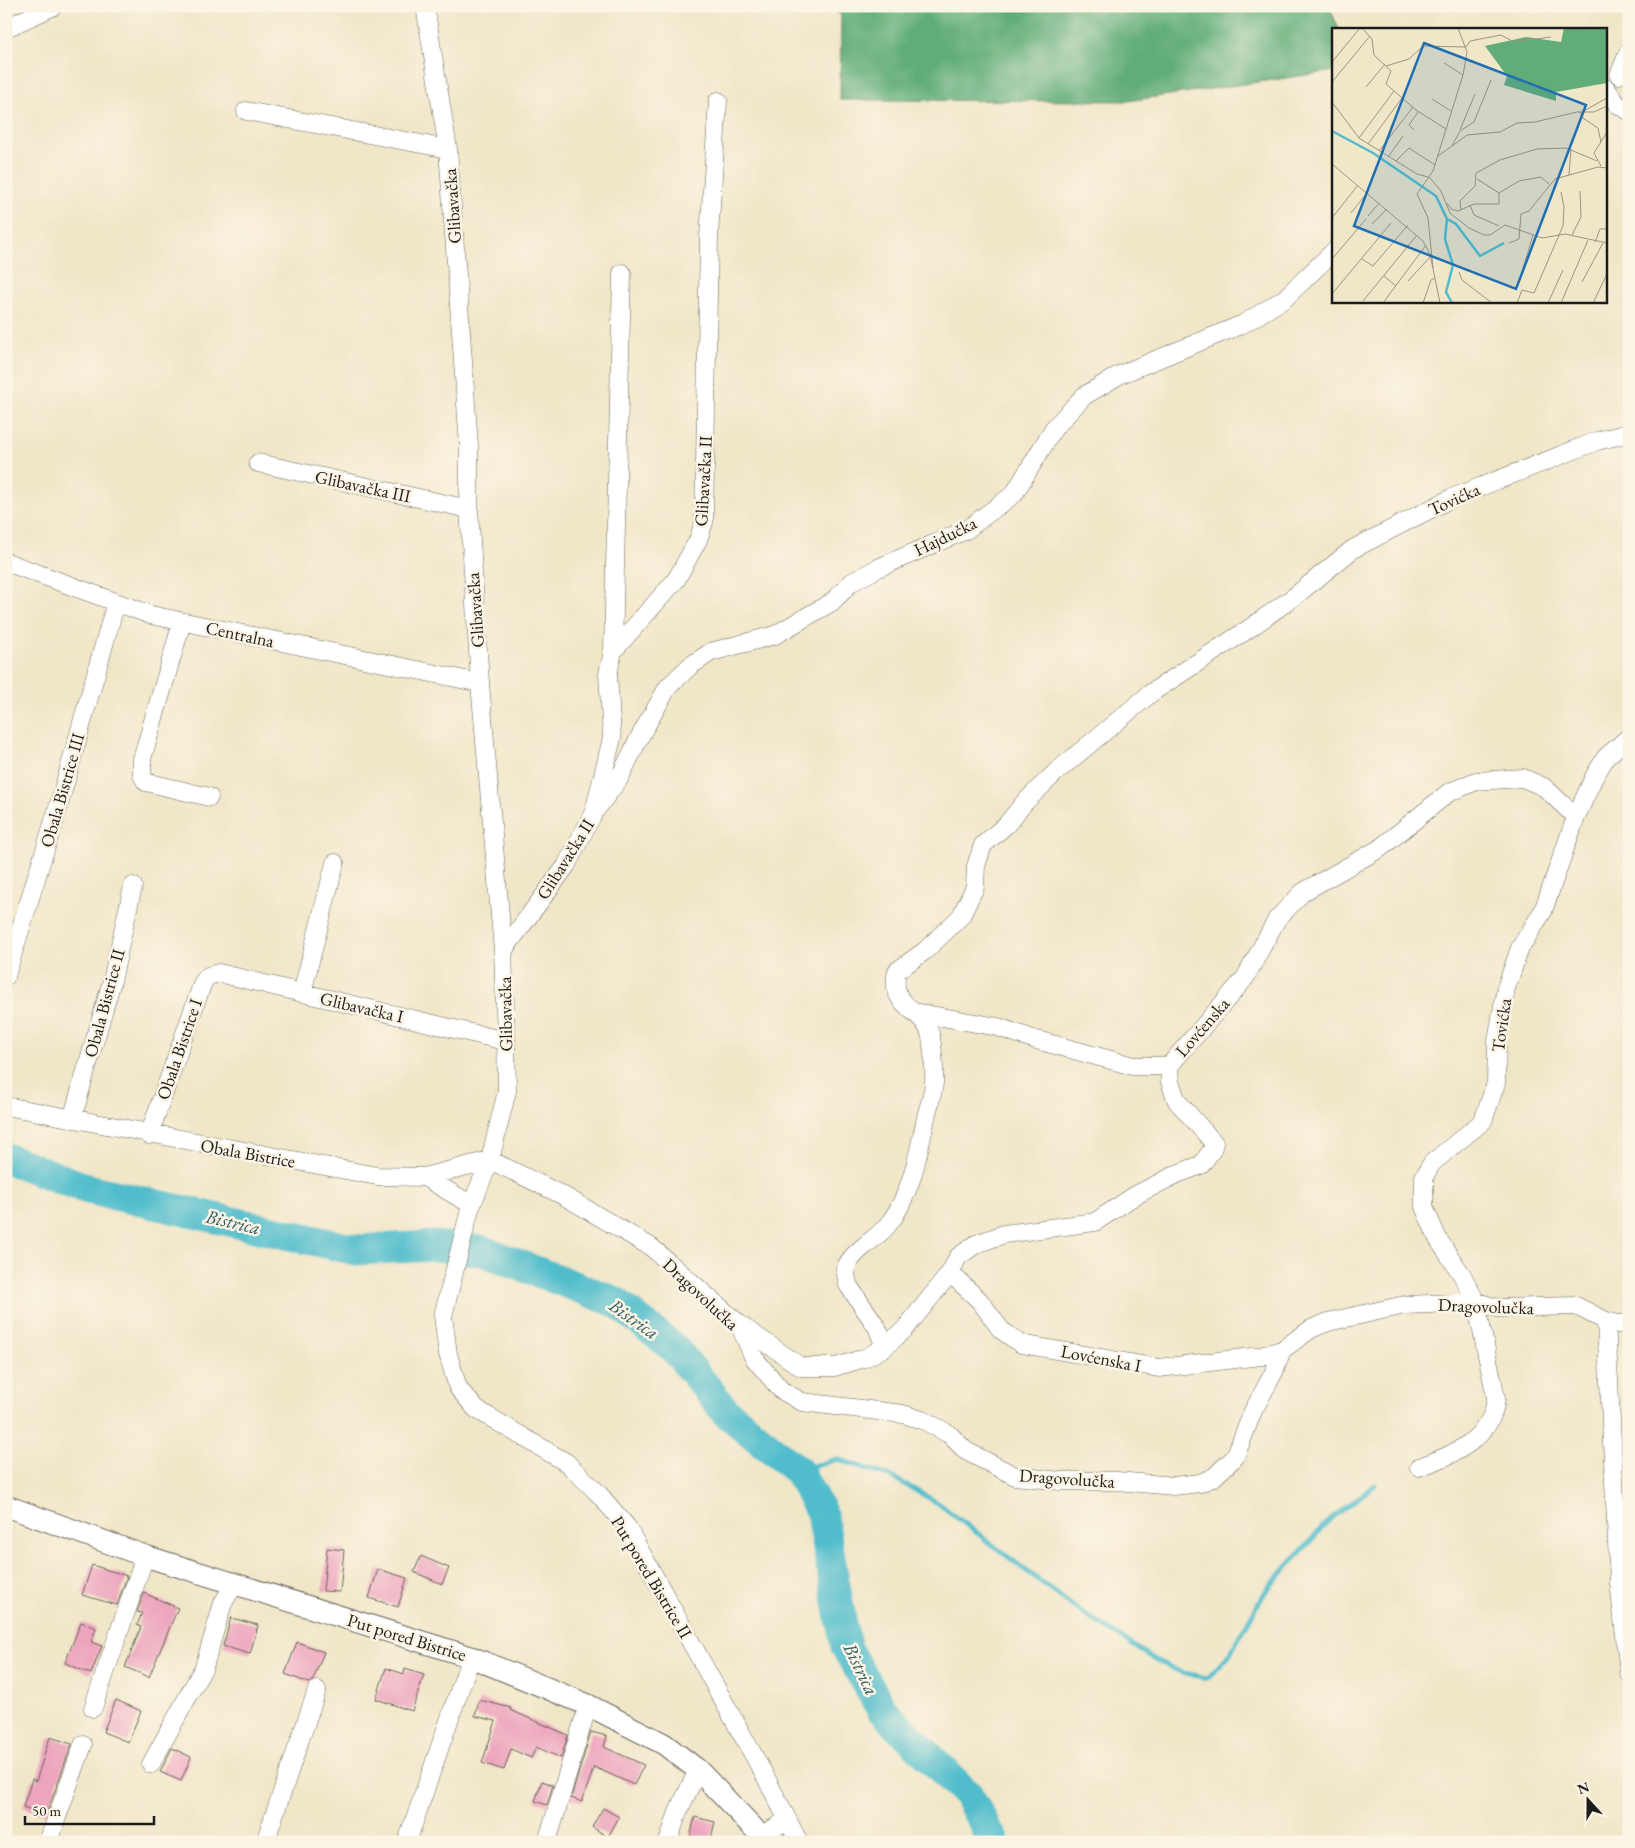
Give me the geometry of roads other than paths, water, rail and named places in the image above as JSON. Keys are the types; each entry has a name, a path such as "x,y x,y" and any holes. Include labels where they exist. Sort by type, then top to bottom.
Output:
{"street":[{"path":"6,28 54,6"},
{"name":"Glibavačka","path":"425,6 448,148 469,446 469,509 480,683 504,950 507,1091 490,1160 471,1207"},
{"path":"1618,75 1629,51"},
{"path":"1608,91 1617,104 1629,111"},
{"name":"Glibavačka II","path":"504,950 566,866 594,812 612,738 608,674 613,651 676,580 698,540 704,522 709,236 718,101"},
{"path":"246,111 448,148"},
{"name":"Hajdučka","path":"594,812 619,780 639,738 668,687 690,666 711,652 775,636 832,602 852,582 860,577 966,530 1014,494 1054,428 1084,396 1119,375 1244,324 1284,299 1332,253"},
{"path":"613,651 622,273"},
{"name":"Tovićka","path":"886,1347 877,1327 848,1285 845,1269 857,1252 887,1226 903,1197 919,1151 934,1083 931,1036 923,1020 903,1004 896,992 897,971 926,950 960,916 974,887 976,866 983,845 1007,824 1024,803 1056,772 1151,693 1295,596 1353,549 1452,498 1597,441 1629,433"},
{"name":"Glibavačka III","path":"258,464 469,509"},
{"name":"Centralna","path":"6,562 151,615 480,683"},
{"name":"Obala Bistrice III","path":"6,976 60,800 116,602"},
{"path":"182,622 142,759 142,775 146,782 209,797"},
{"name":"Tovićka","path":"1419,1467 1456,1453 1472,1441 1488,1423 1495,1410 1496,1398 1476,1302 1462,1275 1438,1239 1424,1207 1424,1177 1432,1163 1483,1121 1496,1083 1497,1041 1506,988 1520,948 1543,911 1576,817 1594,776 1606,757 1629,737"},
{"name":"Lovćenska","path":"739,1324 801,1367 835,1367 865,1358 886,1347 905,1328 950,1273 958,1257 992,1237 1095,1222 1134,1196 1177,1174 1201,1165 1212,1150 1214,1143 1177,1100 1170,1082 1169,1066 1245,978 1277,919 1303,892 1379,849 1448,793 1476,781 1523,778 1544,787 1576,817"},
{"path":"302,993 336,863"},
{"name":"Obala Bistrice II","path":"72,1119 112,981 133,886"},
{"name":"Glibavačka I","path":"219,973 505,1041"},
{"name":"Obala Bistrice I","path":"149,1134 203,982 208,976 219,973"},
{"path":"914,1012 998,1027 1033,1039 1133,1066 1169,1066"},
{"name":"Obala Bistrice","path":"6,1106 377,1176 424,1177 490,1160"},
{"name":"Dragovolučka","path":"490,1160 564,1196 651,1247 739,1324 754,1358 781,1390 802,1402 903,1414 918,1418 949,1434 966,1451 1016,1476 1061,1481 1117,1481 1174,1486 1200,1483 1214,1478 1235,1457 1253,1411 1274,1372 1282,1350 1311,1329 1328,1322 1405,1305 1476,1302 1498,1308 1576,1306 1606,1321 1618,1324 1629,1323"},
{"path":"424,1177 471,1207"},
{"name":"Put pored Bistrice II","path":"471,1207 443,1316 448,1354 458,1388 476,1409 567,1464 598,1493 627,1527 799,1842"},
{"name":"Lovćenska I","path":"950,1273 980,1301 1001,1330 1021,1344 1159,1368 1261,1356 1282,1350"},
{"path":"1606,1321 1619,1582 1629,1673"},
{"name":"Put pored Bistrice","path":"7,1509 145,1556 471,1657 588,1705 657,1740 698,1770 765,1838"},
{"path":"93,1708 145,1556"},
{"path":"151,1764 204,1667 222,1603 235,1583"},
{"path":"406,1842 471,1657"},
{"path":"266,1842 318,1690"},
{"path":"548,1842 588,1705"},
{"path":"48,1842 83,1744"},
{"path":"668,1842 678,1812 698,1770"},
{"path":"765,1838 788,1820"}],"waterway":[{"name":"Bistrica","path":"6,1158 88,1189 356,1250 434,1246 483,1251 616,1302 675,1349 725,1411 798,1471 822,1514 846,1647 882,1710 968,1795 994,1842"},
{"path":"798,1471 837,1459 892,1477 938,1503 1071,1605 1157,1661 1183,1673 1208,1678 1228,1657 1265,1592 1328,1521 1375,1485"}]}
